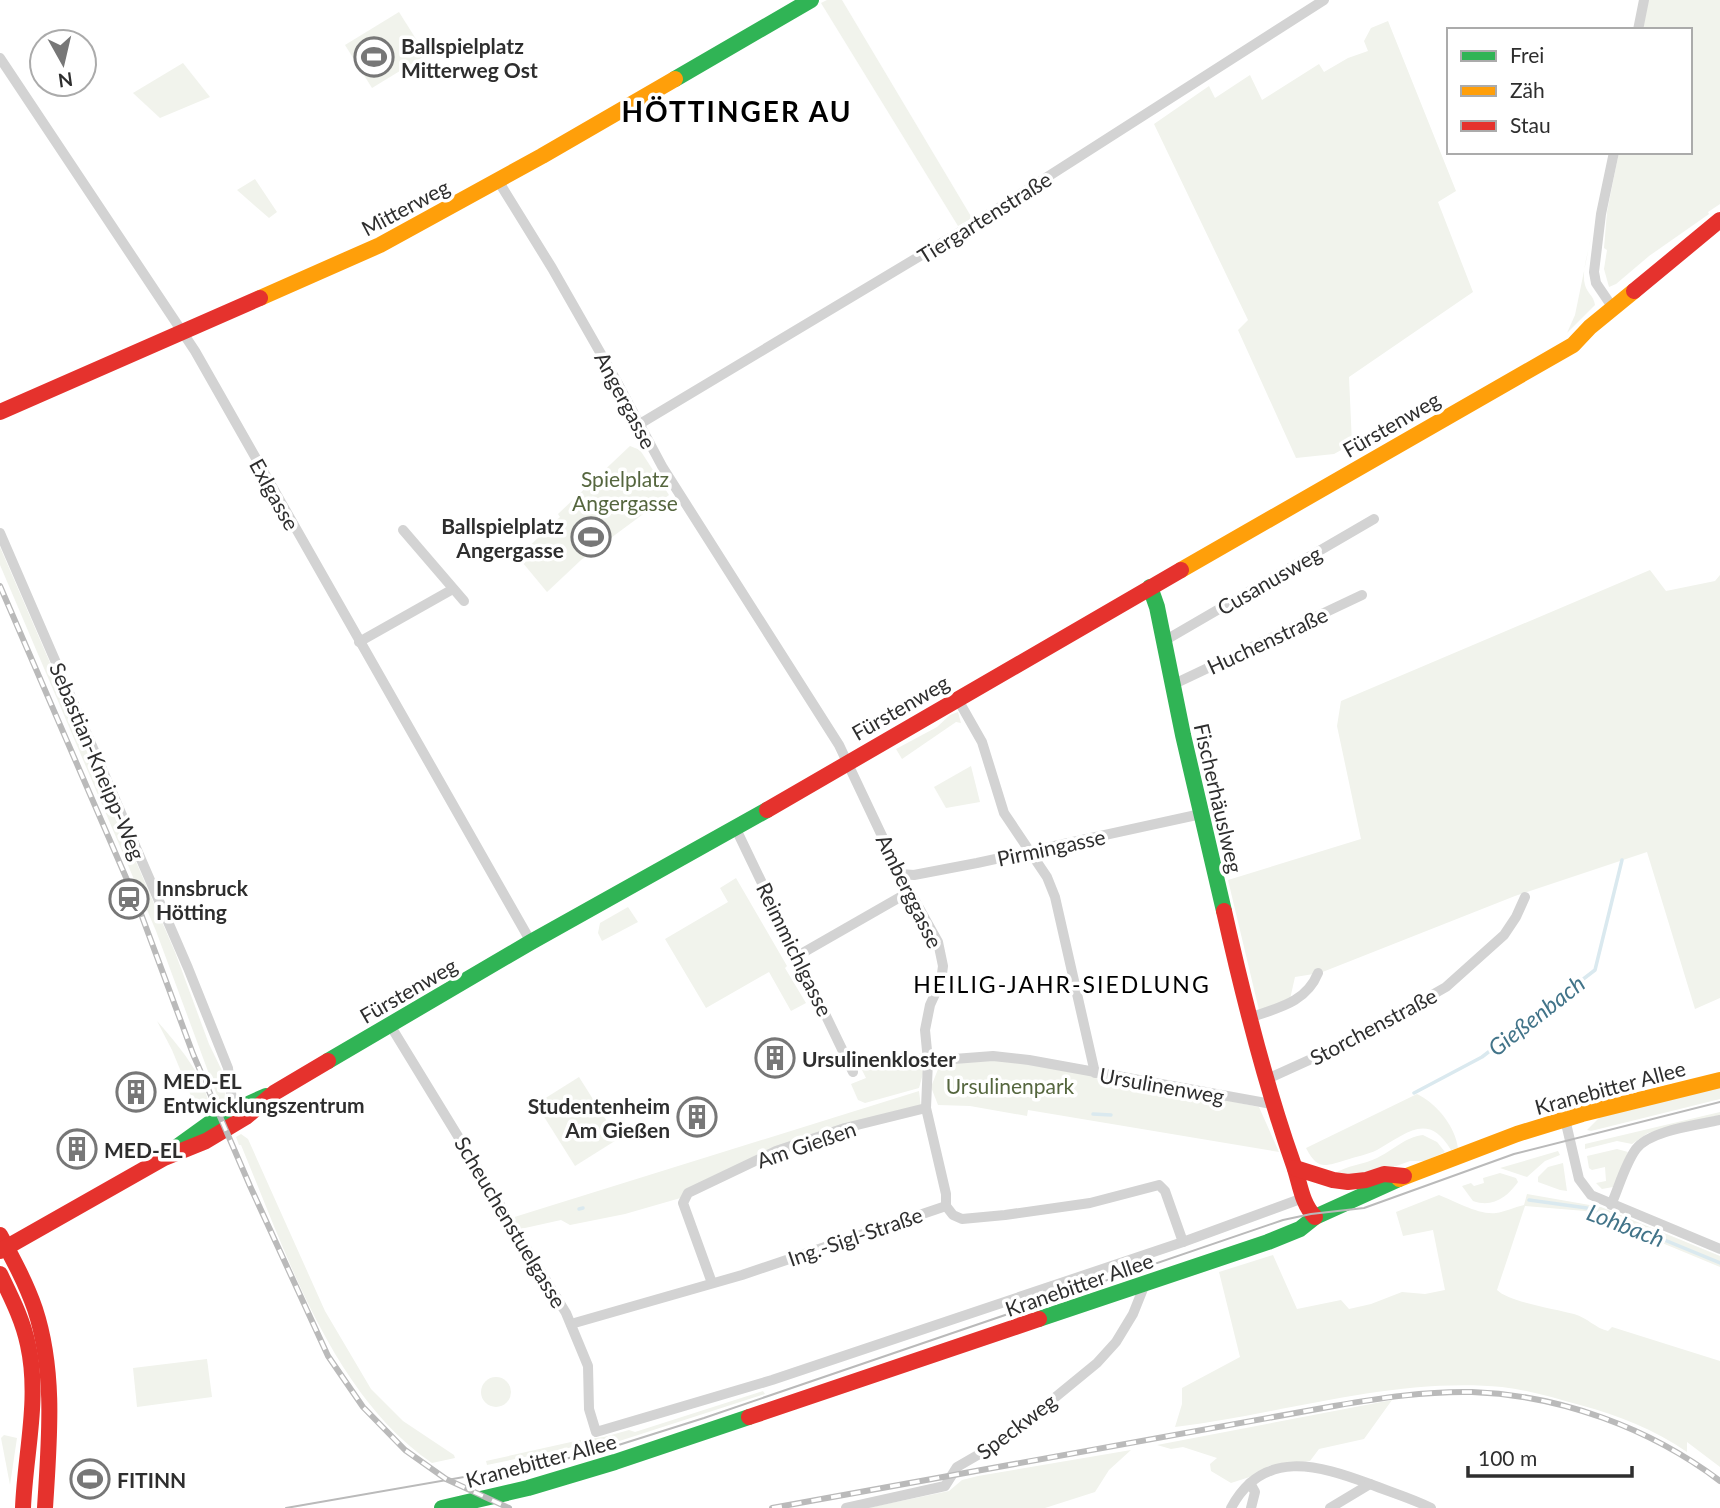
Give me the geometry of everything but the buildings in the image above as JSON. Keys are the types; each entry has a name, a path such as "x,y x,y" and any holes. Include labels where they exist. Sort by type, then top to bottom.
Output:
{"street":[{"name":"Mitterweg","path":"0,412 380,245 811,0"},
{"name":"Tiergartenstraße","path":"638,425 980,220 1324,0"},
{"path":"1638,28 1644,0"},
{"name":"Exlgasse","path":"0,58 205,370 531,942"},
{"path":"1613,308 1595,283 1594,272 1600,221 1614,154"},
{"name":"Angergasse","path":"501,178 502,187 552,268 668,477 848,761"},
{"name":"Fürstenweg","path":"2,1245 164,1158 216,1135 246,1117 274,1093 531,942 1546,359 1568,339 1590,327 1720,220"},
{"name":"Cusanusweg","path":"1164,641 1374,519"},
{"path":"403,530 464,601"},
{"name":"Sebastian-Kneipp-Weg","path":"0,533 193,980 228,1068 233,1108"},
{"name":"Fischerhäuslweg","path":"1150,587 1265,1080 1303,1198 1308,1210 1315,1217"},
{"path":"359,642 453,589"},
{"name":"Huchenstraße","path":"1172,685 1362,595"},
{"path":"957,698 982,742 1004,813 1047,877 1055,897 1095,1073"},
{"name":"Amberggasse","path":"848,761 900,874 938,942 942,958 941,981 930,1005 925,1030 928,1061 926,1108"},
{"name":"Pirmingasse","path":"900,874 914,875 1031,852 1201,814"},
{"name":"Reimmichlgasse","path":"735,827 799,955 853,1072"},
{"path":"799,955 909,892"},
{"name":"Storchenstraße","path":"1265,1080 1351,1041 1446,987 1504,935 1525,897"},
{"path":"1249,1018 1303,997 1318,974"},
{"name":"Scheuchenstuelgasse","path":"390,1025 566,1313 588,1366 589,1409 596,1432"},
{"name":"Ursulinenweg","path":"928,1061 993,1056 1029,1060 1272,1104"},
{"name":"Kranebitter Allee","path":"442,1508 528,1488 615,1462 1268,1242 1300,1229 1315,1217 1404,1176 1565,1119 1720,1080"},
{"name":"Fürstenweg","path":"164,1158 201,1126 233,1108 274,1093"},
{"path":"926,1108 946,1194 946,1206"},
{"name":"Am Gießen","path":"712,1283 683,1203 688,1193 776,1151 845,1128 926,1108"},
{"path":"1565,1119 1578,1176 1583,1187 1596,1198 1720,1249"},
{"path":"1611,1205 1632,1156 1643,1142 1657,1135 1720,1120"},
{"path":"1295,1168 1348,1182 1384,1174 1404,1176"},
{"name":"Ing.-Sigl-Straße","path":"571,1324 712,1283 946,1206 953,1215 962,1219 1005,1215 1090,1203 1159,1185 1165,1191 1183,1242"},
{"name":"Kranebitter Allee","path":"596,1432 772,1380 1183,1242 1303,1198"},
{"path":"2,1245 38,1317 44,1345 51,1418 45,1508"},
{"path":"0,1274 16,1306 30,1356 32,1404 23,1508"},
{"name":"Speckweg","path":"846,1508 945,1486 957,1467 1002,1441 1097,1363 1116,1342 1133,1314 1145,1284"},
{"path":"1231,1508 1239,1493 1250,1482 1273,1471 1307,1465 1327,1469 1431,1508"},
{"path":"1250,1482 1255,1492 1251,1508"},
{"path":"1330,1508 1370,1484"},
{"path":"16,1508 23,1486"}],"green space":[{"path":"827,0 842,0 972,218 958,226 821,3"},
{"path":"1648,0 1720,0 1720,204 1609,287 1604,269 1607,250 1604,248 1607,212 1619,154 1692,154 1692,28 1642,28"},
{"path":"399,12 426,55 372,88 345,45"},
{"path":"1388,21 1456,191 1438,202 1473,292 1349,377 1352,444 1334,454 1296,458 1238,330 1248,320 1154,124 1209,86 1215,98 1250,75 1262,100 1319,64 1324,72 1348,58 1368,51 1364,41 1371,28"},
{"path":"183,63 210,97 160,118 133,93"},
{"path":"255,179 277,212 269,218 237,190"},
{"path":"1584,269 1585,285 1595,305 1567,333 1575,315"},
{"name":"Spielplatz Angergasse","path":"630,446 640,450 669,495 581,560 547,592 518,557 560,517 558,514"},
{"path":"0,547 175,952 209,1044 226,1079 225,1100 219,1101 156,931 0,565"},
{"path":"1650,570 1666,591 1715,581 1720,575 1720,998 1695,1009 1647,852 1515,896 1320,973 1295,977 1290,999 1259,1010 1228,880 1361,839 1337,726 1341,701"},
{"path":"958,712 961,723 956,722 902,759 896,749 937,727 950,715"},
{"path":"971,766 980,802 946,808 934,787"},
{"path":"736,878 806,1003 791,1011 769,972 706,1008 665,939 728,902 720,888"},
{"path":"628,907 638,922 602,941 598,933 600,923"},
{"path":"157,1021 182,1051 203,1085 210,1109 199,1115 172,1050"},
{"path":"923,1053 924,1070 919,1088 865,1103 858,1100 851,1084 866,1078 859,1064"},
{"name":"Ursulinenpark","path":"993,1056 1095,1073 1259,1107 1279,1152 1028,1110 1027,1116 970,1106 938,1105 931,1087 942,1059"},
{"path":"579,1077 618,1139 575,1166 536,1104"},
{"path":"1720,1086 1720,1099 1587,1130 1601,1116"},
{"path":"919,1091 921,1107 776,1151 684,1197 625,1214 570,1225 561,1220 516,1230 508,1219"},
{"path":"1417,1094 1444,1116 1458,1148 1451,1150 1434,1131 1416,1129 1377,1150 1327,1165 1314,1160 1306,1148"},
{"path":"1720,1112 1720,1115 1648,1133 1632,1144 1617,1141 1585,1149 1585,1144"},
{"path":"241,1134 248,1139 325,1311 371,1389 403,1421 455,1458 432,1463 397,1434 366,1400 339,1361 316,1319 276,1231 236,1137"},
{"path":"1423,1135 1437,1142 1445,1152 1425,1161 1410,1161 1369,1176 1334,1174 1377,1158 1404,1141"},
{"path":"1617,1149 1628,1152 1613,1187 1602,1189 1596,1183 1606,1181 1605,1167 1592,1170 1589,1168 1587,1156"},
{"path":"1558,1151 1560,1155 1545,1161 1527,1177 1500,1168"},
{"path":"1563,1163 1567,1191 1538,1182 1538,1177 1548,1167"},
{"path":"1500,1173 1516,1178 1518,1182 1499,1200 1487,1203 1473,1201 1462,1186 1484,1183 1483,1178"},
{"path":"1527,1194 1601,1207 1720,1256 1720,1267 1585,1211 1525,1206 1497,1290 1522,1302 1579,1316 1603,1330 1608,1331 1612,1327 1720,1361 1720,1467 1687,1442 1687,1452 1649,1430 1608,1413 1542,1394 1502,1387 1461,1385 1379,1392 1175,1427 1182,1404 1182,1388 1240,1357 1219,1272 1273,1255 1297,1309 1341,1300 1349,1309 1402,1292 1425,1294 1445,1290 1433,1230 1403,1236 1396,1212 1439,1195 1474,1210 1496,1213 1524,1205"},
{"path":"207,1359 212,1397 137,1407 133,1368"},
{"path":"496,1377 507,1381 511,1392 507,1403 496,1407 485,1403 481,1392 485,1381"},
{"path":"763,1391 765,1394 604,1446 602,1441 487,1465 486,1461 580,1440 629,1430 635,1432"},
{"path":"1392,1400 1364,1439 1319,1449 1310,1461 1268,1466 1262,1473 1231,1483 1211,1471 1210,1464 1217,1458 1183,1447 1171,1449 1157,1445"},
{"path":"4,1435 17,1438 10,1485 1,1438"},
{"path":"1131,1450 1109,1470 1095,1492 1045,1508 867,1508 949,1491 962,1480 978,1476"}],"waterway":[{"name":"Gießenbach","path":"1414,1093 1482,1057 1595,970 1622,860"},
{"name":"Lohbach","path":"1093,1114 1111,1115"},
{"name":"Lohbach","path":"1529,1200 1587,1208 1720,1263"},
{"name":"Lohbach","path":"579,1209 583,1208"}],"tram line":[{"path":"286,1508 561,1460 609,1448 1283,1220 1364,1208 1514,1154 1720,1102"}],"railway":[{"path":"0,586 137,903 193,1054 328,1356 363,1407 405,1450 446,1479 509,1508"},
{"path":"772,1508 1351,1403 1455,1392 1538,1400 1603,1418 1664,1445 1720,1481"}],"traffic: fast":[{"path":"675,79 811,0"},
{"path":"1150,587 1157,607 1183,735 1224,911"},
{"path":"328,1061 531,942 767,810"},
{"path":"174,1149 217,1118 266,1096"},
{"path":"1039,1319 1268,1242 1300,1229 1315,1217 1399,1179"},
{"path":"442,1508 528,1488 749,1417"}],"traffic: slow":[{"path":"260,298 380,245 675,79"},
{"path":"1181,570 1573,345 1590,327 1634,291"},
{"path":"1399,1179 1517,1134 1582,1114 1720,1080"}],"traffic: jam":[{"path":"1634,291 1720,220"},
{"path":"0,412 260,298"},
{"path":"767,810 1181,570"},
{"path":"1224,911 1263,1070 1304,1199 1315,1217"},
{"path":"0,1251 164,1158 206,1141 246,1117 274,1093 328,1061"},
{"path":"1295,1168 1348,1182 1384,1174 1404,1176"},
{"path":"0,1235 19,1271 42,1333 49,1408 45,1508"},
{"path":"0,1274 23,1327 31,1365 32,1406 23,1508"},
{"path":"749,1417 1039,1319"}],"place":[{"name":"Ballspielplatz Mitterweg Ost","path":"374,57"},
{"name":"Ballspielplatz Angergasse","path":"591,537"},
{"name":"Innsbruck Hötting","path":"129,899"},
{"name":"Ursulinenkloster","path":"775,1058"},
{"name":"MED-EL Entwicklungszentrum","path":"136,1092"},
{"name":"Studentenheim Am Gießen","path":"697,1117"},
{"name":"MED-EL","path":"77,1149"},
{"name":"FITINN","path":"90,1479"}],"district":[{"name":"HÖTTINGER AU","path":"737,111"},
{"name":"HEILIG-JAHR-SIEDLUNG","path":"1062,984"}]}
